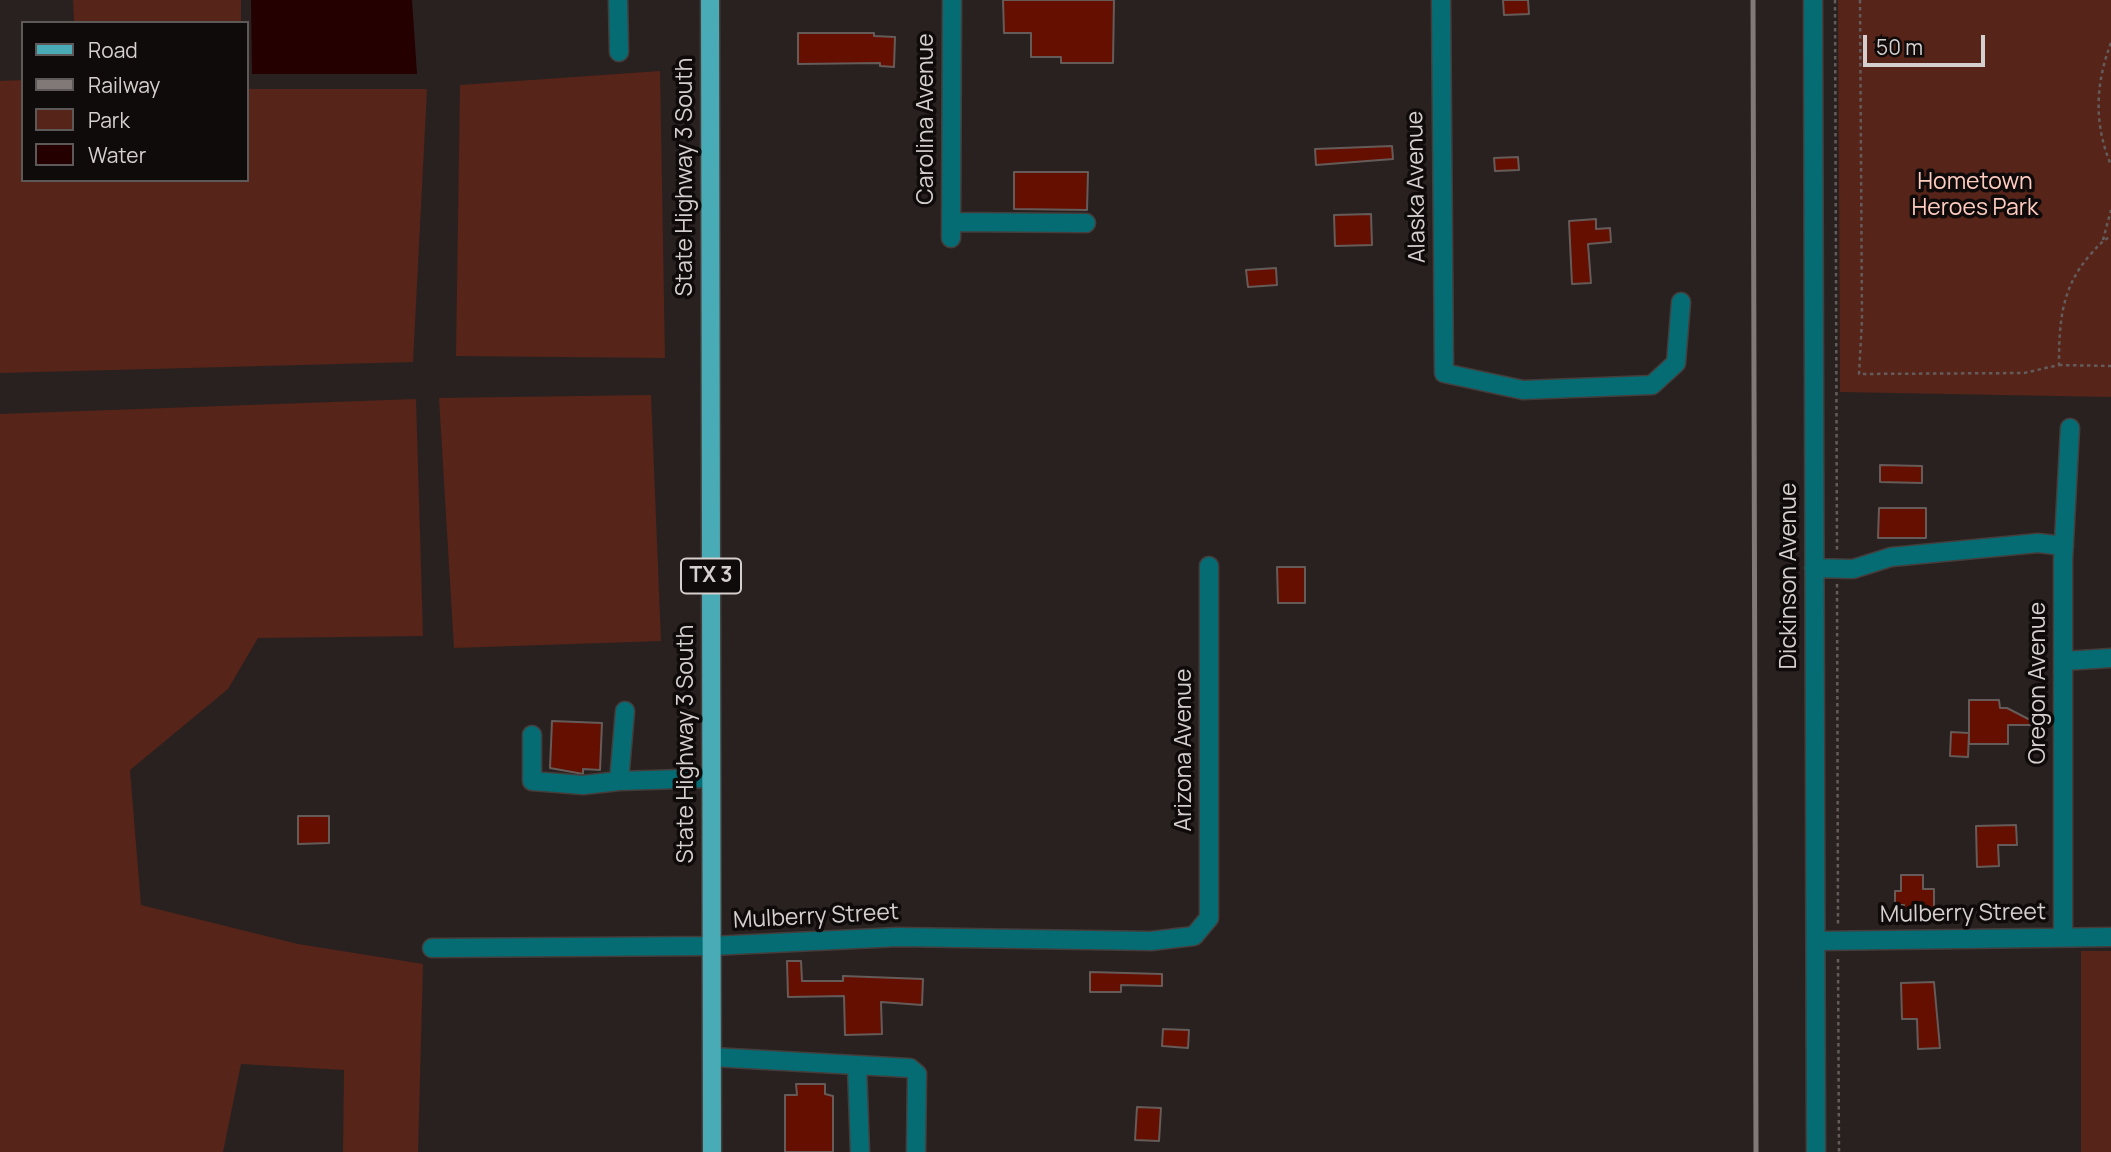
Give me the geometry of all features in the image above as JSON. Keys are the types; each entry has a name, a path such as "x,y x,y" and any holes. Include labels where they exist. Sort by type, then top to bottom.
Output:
{"main road":[{"name":"State Highway 3 South","path":"710,0 712,1152"}],"street":[{"path":"618,0 619,52"},
{"name":"Carolina Avenue","path":"952,0 951,230 1086,223"},
{"name":"Alaska Avenue","path":"1441,0 1444,373 1523,390 1652,384 1676,363 1681,302"},
{"name":"Dickinson Avenue","path":"1813,0 1816,1152"},
{"name":"Oregon Avenue","path":"2063,937 2064,547 2070,428"},
{"path":"1814,568 1853,569 1891,557 2038,543 2064,547"},
{"name":"Arizona Avenue","path":"1198,930 1209,918 1209,566"},
{"path":"2064,661 2111,658"},
{"path":"619,781 625,711"},
{"path":"532,735 532,781 583,785 711,778"},
{"name":"Mulberry Street","path":"432,948 712,946 898,937 1151,941 1194,936 1198,930"},
{"name":"Mulberry Street","path":"1816,940 2111,937"},
{"path":"712,1057 910,1068 916,1074 916,1152"},
{"path":"857,1066 860,1152"}],"path":[{"path":"1860,0 1862,320 1859,374 2024,373 2059,365 2111,366"},
{"path":"2111,43 2098,93 2101,139 2111,165"},
{"path":"2103,240 2111,209"},
{"path":"2059,365 2059,326 2067,290 2077,271 2103,240 2111,236"}],"green space":[{"path":"73,0 241,0 241,21 74,21"},
{"name":"Hometown Heroes Park","path":"1838,0 2111,0 2111,397 1840,392"},
{"path":"660,71 665,358 456,356 460,85"},
{"path":"21,80 21,182 248,182 248,89 427,89 413,362 0,373 0,81"},
{"path":"651,395 661,641 454,648 439,398"},
{"path":"416,399 423,636 258,638 228,689 130,770 141,905 298,944 423,964 418,1152 343,1152 344,1070 241,1064 223,1152 0,1152 0,414"},
{"path":"2081,951 2111,951 2111,1152 2081,1152"}],"water":[{"path":"251,0 412,0 417,74 252,74"}],"building":[{"path":"1003,0 1114,0 1113,63 1061,63 1061,57 1031,57 1031,33 1004,33"},
{"path":"1503,0 1528,0 1529,14 1504,15"},
{"path":"798,33 874,33 874,36 895,37 894,67 880,66 880,63 798,64"},
{"path":"1392,146 1393,159 1316,165 1315,149"},
{"path":"1518,157 1519,170 1495,171 1494,158"},
{"path":"1014,172 1088,172 1087,210 1014,209"},
{"path":"1371,214 1372,245 1335,246 1334,215"},
{"path":"1596,219 1596,229 1610,228 1611,242 1588,244 1591,283 1572,284 1569,221"},
{"path":"1276,268 1277,285 1248,287 1246,270"},
{"path":"1880,465 1922,466 1922,483 1880,482"},
{"path":"1879,508 1926,508 1926,538 1878,538"},
{"path":"1277,567 1305,567 1305,603 1278,603"},
{"path":"1969,700 1999,700 2000,708 2007,708 2040,725 2008,725 2008,744 1969,744"},
{"path":"552,721 602,723 600,770 583,769 583,774 550,768"},
{"path":"1951,732 1969,733 1968,757 1950,756"},
{"path":"298,816 329,816 329,843 298,844"},
{"path":"2016,825 2017,845 1998,845 1999,866 1977,867 1976,826"},
{"path":"1901,875 1923,875 1923,889 1934,889 1934,910 1904,910 1904,905 1895,905 1895,891 1901,891"},
{"path":"787,961 801,961 802,981 843,981 843,976 923,979 922,1005 881,1002 882,1034 845,1035 844,996 788,997"},
{"path":"1090,972 1162,974 1162,986 1121,985 1121,992 1090,992"},
{"path":"1934,982 1940,1048 1918,1049 1917,1019 1902,1019 1901,983"},
{"path":"1163,1029 1189,1030 1188,1048 1162,1046"},
{"path":"796,1084 825,1084 825,1094 833,1096 833,1152 785,1152 785,1095 797,1095"},
{"path":"1137,1107 1161,1108 1159,1141 1135,1140"}],"railway":[{"path":"1753,0 1756,1152"}]}
